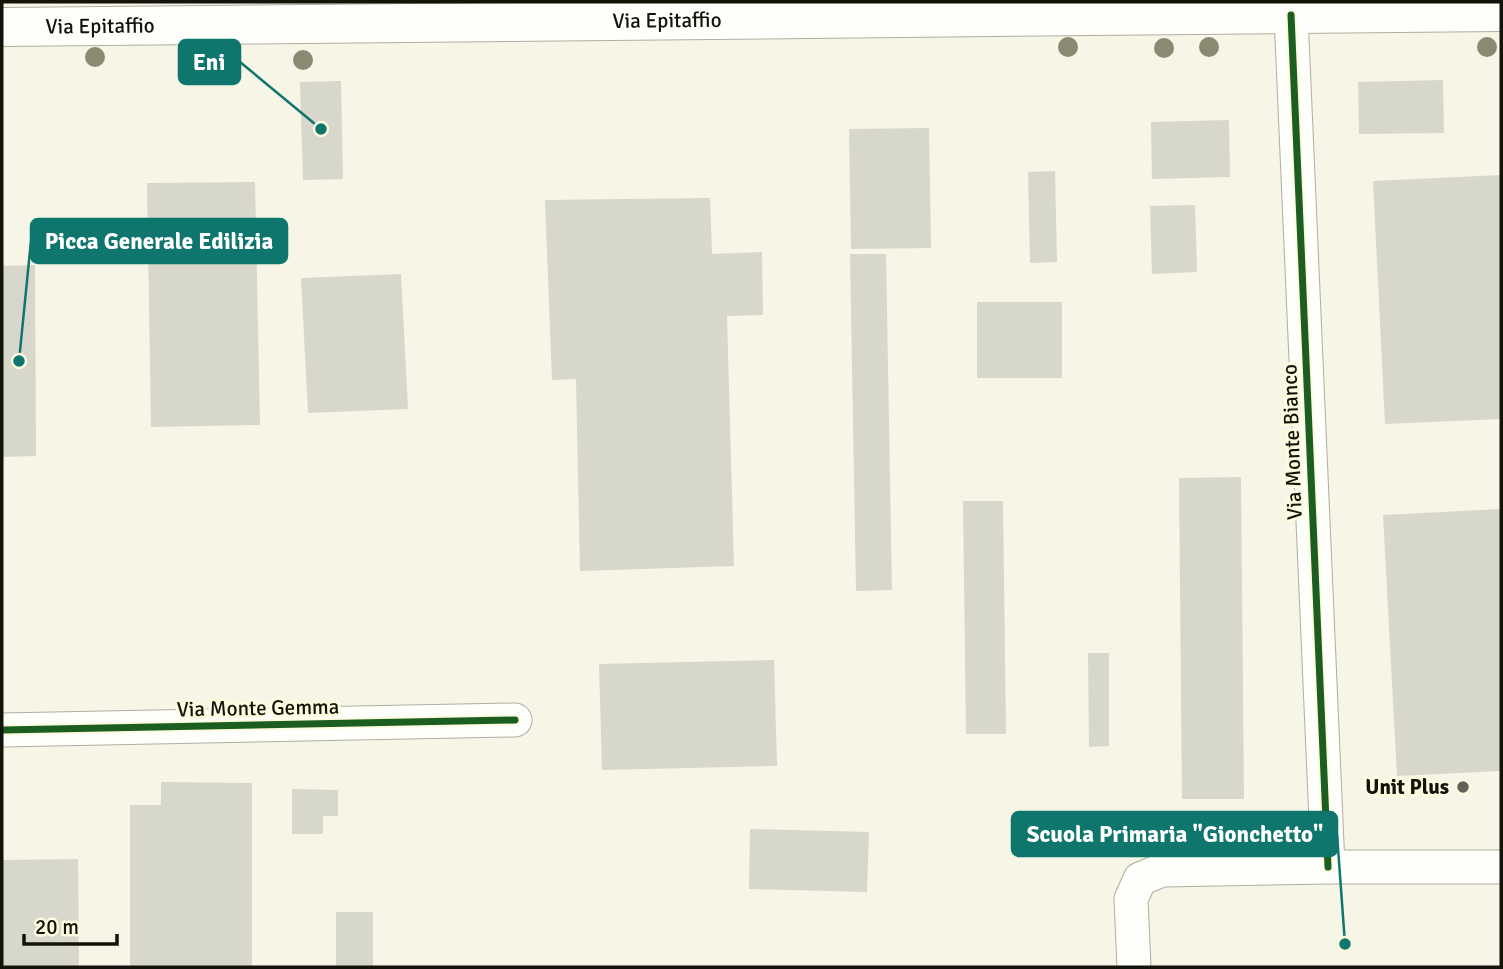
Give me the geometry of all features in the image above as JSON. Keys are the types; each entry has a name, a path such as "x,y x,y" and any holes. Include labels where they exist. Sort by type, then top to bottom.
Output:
{"main road":[{"name":"Via Epitaffio","path":"2,27 330,13 1226,9 1292,15 1501,12"}],"street":[{"name":"Via Monte Bianco","path":"1292,15 1328,867"},
{"name":"Via Monte Gemma","path":"2,730 515,720"},
{"path":"1134,967 1131,899 1140,879 1162,870 1501,867"}],"building":[{"path":"1443,80 1444,133 1359,134 1358,82"},
{"path":"341,81 343,179 303,180 300,82"},
{"path":"1229,120 1230,177 1152,179 1151,122"},
{"path":"929,128 931,248 851,249 849,129"},
{"path":"1055,171 1057,262 1030,263 1028,172"},
{"path":"1501,175 1501,419 1385,424 1373,181"},
{"path":"255,182 260,425 151,427 147,183"},
{"path":"710,198 712,254 762,252 763,315 727,316 734,566 580,571 576,379 552,380 545,200"},
{"path":"1195,205 1197,272 1152,274 1150,206"},
{"path":"850,254 886,254 892,590 856,591"},
{"path":"35,265 36,456 2,457 2,266"},
{"path":"401,274 408,409 308,413 301,278"},
{"path":"977,302 1062,302 1062,378 977,378"},
{"path":"1241,477 1244,799 1182,799 1179,478"},
{"path":"963,501 1003,501 1006,734 966,734"},
{"path":"1501,509 1501,771 1397,776 1383,515"},
{"path":"1088,653 1109,653 1109,746 1089,747"},
{"path":"774,660 777,766 602,770 599,664"},
{"path":"161,782 252,783 252,967 130,967 130,805 161,805"},
{"path":"292,789 338,790 338,816 323,816 323,834 292,834"},
{"path":"750,829 869,832 867,892 749,889"},
{"path":"78,859 79,967 2,967 2,860"},
{"path":"336,912 373,912 373,967 336,967"}],"cycle path":[{"path":"1291,15 1328,867"},
{"path":"2,730 515,720"}],"place":[{"name":"Eni","path":"321,129"},
{"name":"Picca Generale Edilizia","path":"19,361"},
{"name":"Unit Plus","path":"1463,787"},
{"name":"Scuola Primaria \"Gionchetto\"","path":"1345,944"}]}
